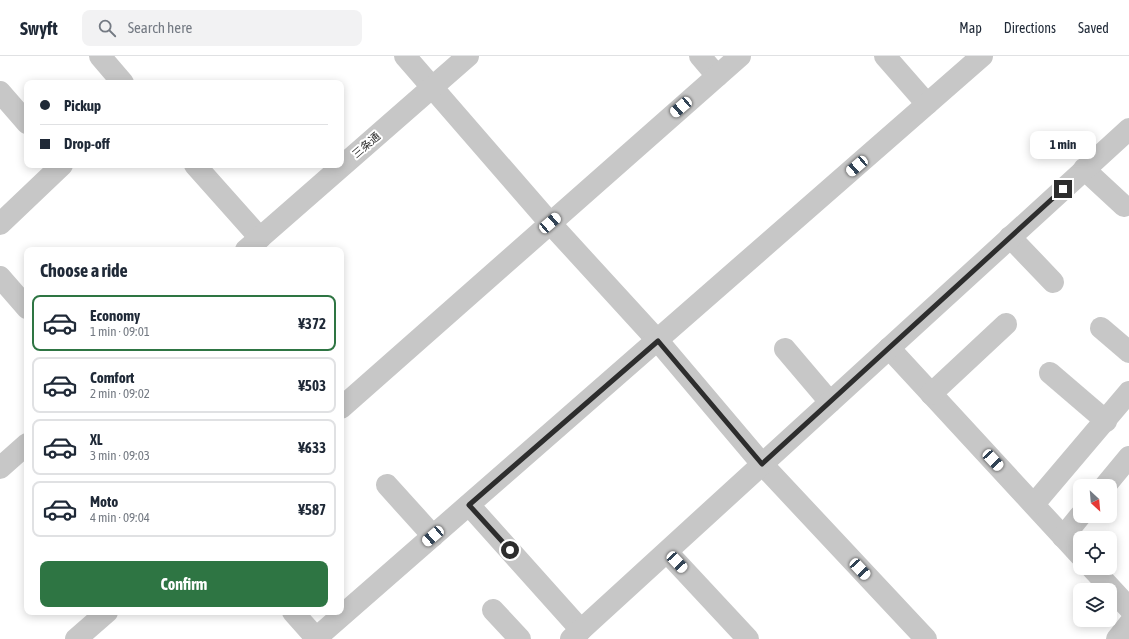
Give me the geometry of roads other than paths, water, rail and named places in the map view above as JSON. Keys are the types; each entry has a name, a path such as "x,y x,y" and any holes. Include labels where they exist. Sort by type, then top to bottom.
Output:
{"street":[{"path":"100,56 120,80"},
{"path":"405,56 550,223 658,341 762,464 926,639"},
{"name":"三条通","path":"344,164 468,56"},
{"path":"700,56 717,76"},
{"path":"344,405 740,56"},
{"path":"885,56 927,104"},
{"path":"344,614 982,56"},
{"path":"0,92 24,120"},
{"path":"469,505 575,637 1129,129"},
{"path":"0,224 59,168"},
{"path":"198,168 253,244"},
{"name":"三条通","path":"253,244 340,168"},
{"path":"1084,169 1124,206"},
{"path":"1010,237 1053,282"},
{"path":"0,277 24,305"},
{"path":"931,394 1006,324"},
{"path":"1101,328 1129,352"},
{"path":"889,348 1073,548"},
{"path":"785,349 830,402"},
{"path":"1050,373 1106,421"},
{"path":"1034,504 1106,421 1129,392"},
{"path":"0,468 24,447"},
{"path":"1111,479 1129,457"},
{"path":"387,485 433,536"},
{"path":"1063,537 1074,523"},
{"path":"667,552 748,639"},
{"path":"1098,575 1129,608"},
{"path":"493,610 520,639"},
{"path":"76,639 104,615"},
{"path":"296,615 316,639 343,615"},
{"path":"1117,639 1129,624"}]}
